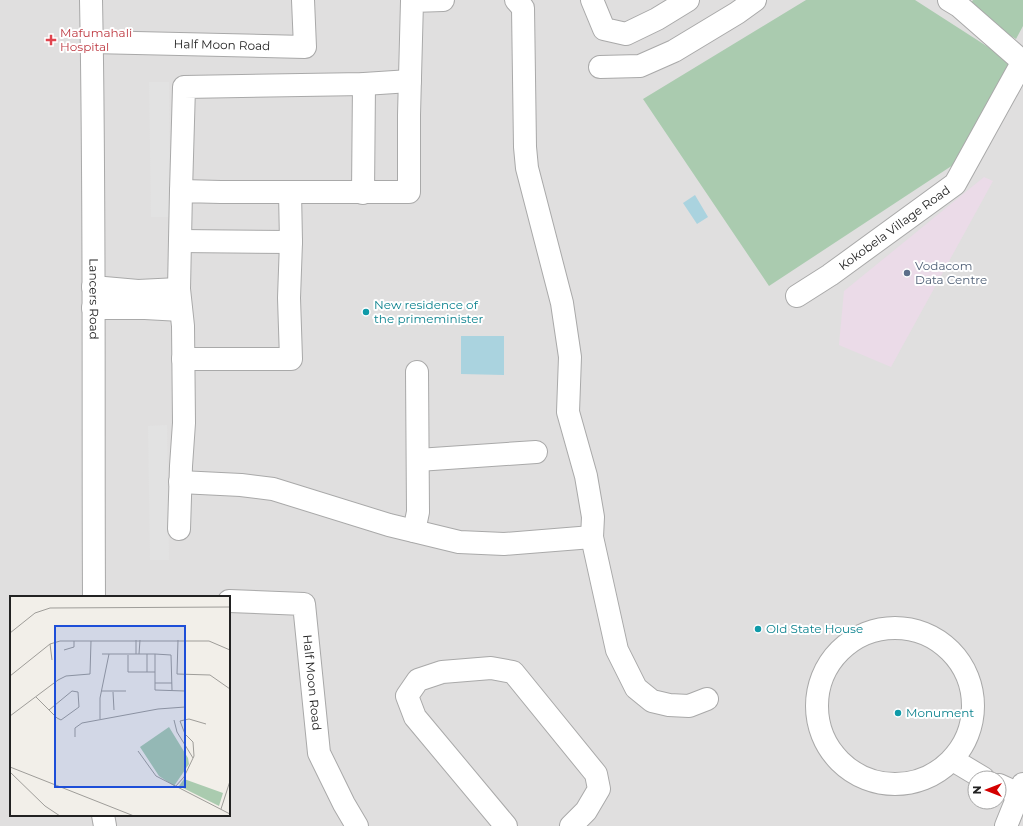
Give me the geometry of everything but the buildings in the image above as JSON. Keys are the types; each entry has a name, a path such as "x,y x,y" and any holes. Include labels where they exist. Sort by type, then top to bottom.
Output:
{"street":[{"name":"Lancers Road","path":"92,0 94,596"},
{"name":"Half Moon Road","path":"92,42 305,47 303,0"},
{"path":"181,191 363,193 409,192 412,1 443,0"},
{"path":"516,0 523,8 525,147 527,168 562,303 570,357 568,412 586,476 593,517 592,537 617,650 636,688 652,701 669,705 689,706 707,699"},
{"path":"592,0 604,29 626,34 688,0"},
{"path":"600,67 640,66 674,51 737,13 755,0"},
{"path":"949,0 959,6 1023,62"},
{"name":"Kokobela Village Road","path":"797,296 830,276 955,184 1023,62"},
{"path":"179,529 180,482 184,423 183,326 180,300 180,241 184,87 364,84 410,81"},
{"path":"363,193 364,84"},
{"path":"183,359 291,359 289,298 291,242 290,192"},
{"path":"180,241 291,242"},
{"path":"93,298 138,291 180,300"},
{"path":"414,531 418,512 417,372"},
{"path":"418,460 536,452"},
{"path":"180,482 240,485 273,490 389,525 459,542 504,544 592,537"},
{"name":"Half Moon Road","path":"230,601 304,604 319,753 344,804 357,826"},
{"path":"897,627 919,630 940,640 951,650 956,655 968,675 974,697 973,720 966,741 953,760 937,773 918,781 899,785 878,783 859,776 842,764 830,748 821,730 817,710 818,690 825,670 837,654 854,638 874,630 897,627"},
{"path":"506,826 415,717 407,696 418,680 442,672 491,668 514,672 596,774 599,789 586,811 571,826"},
{"path":"953,760 970,770"},
{"path":"1006,826 1021,789 1007,786"},
{"path":"103,816 105,826"}],"shaded area":[{"path":"0,0 1023,0 1023,826 0,826"},
{"path":"149,82 169,82 170,217 151,217"},
{"path":"984,177 993,181 891,367 839,345 844,291"},
{"path":"167,425 169,560 150,560 148,426"}],"green space":[{"path":"806,0 915,0 1019,67 953,165 769,286 643,99"},
{"path":"973,0 1023,0 1023,26 1016,39 989,23 970,4"}],"water":[{"path":"695,195 708,217 697,224 683,203"},
{"path":"461,336 504,336 504,375 461,374"}],"place":[{"name":"Mafumahali Hospital","path":"51,40"},
{"name":"Vodacom Data Centre","path":"907,273"},
{"name":"New residence of the primeminister","path":"366,312"},
{"name":"Old State House","path":"758,629"},
{"name":"Monument","path":"898,713"}]}
